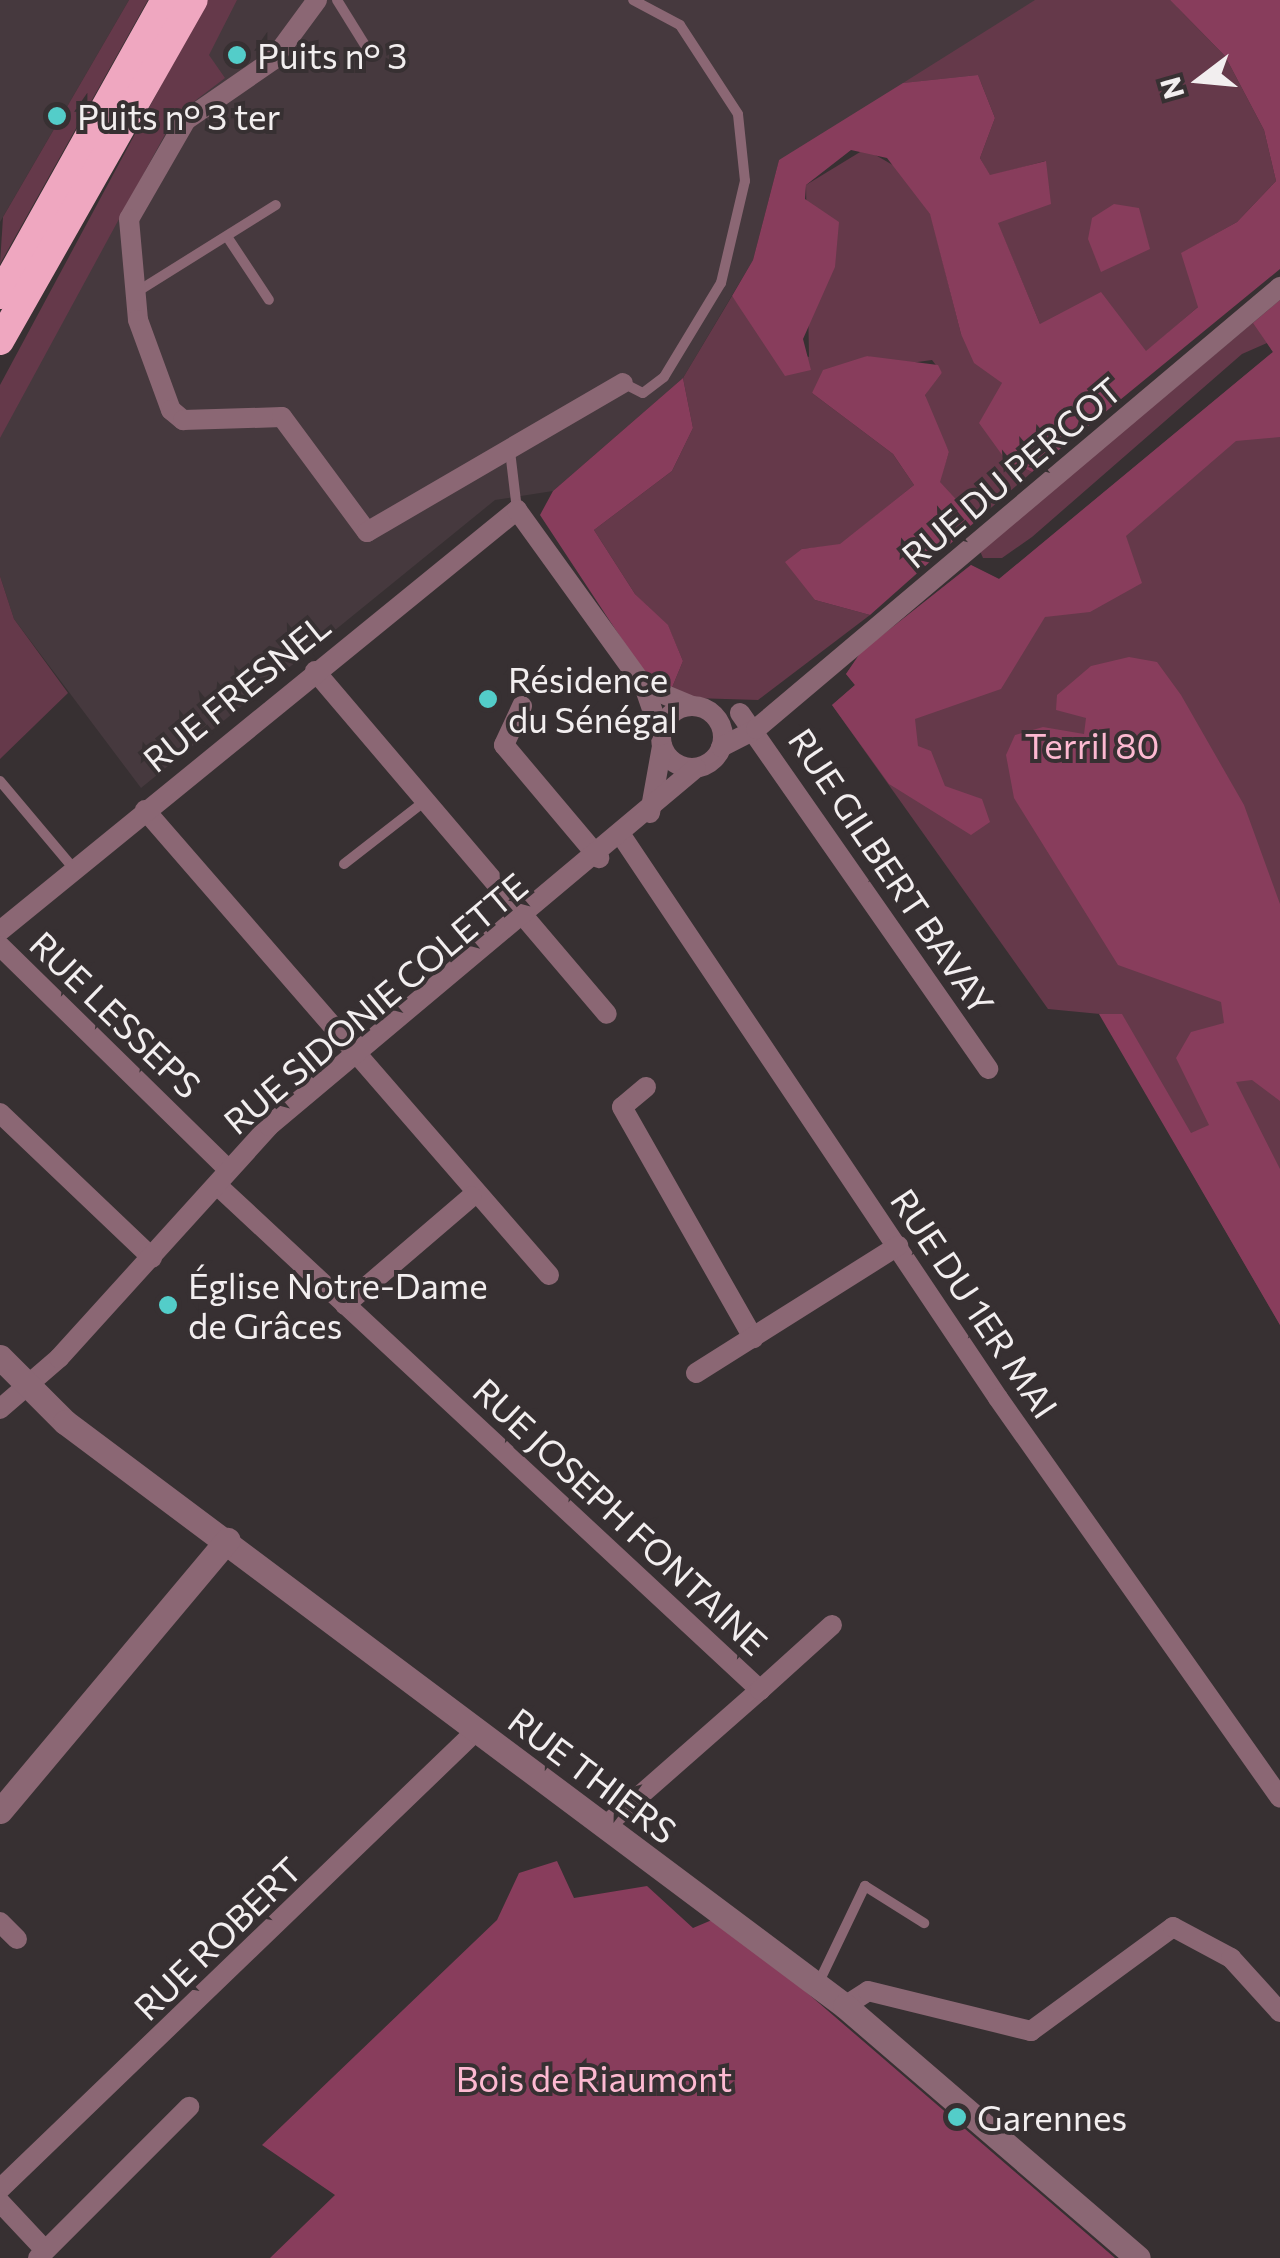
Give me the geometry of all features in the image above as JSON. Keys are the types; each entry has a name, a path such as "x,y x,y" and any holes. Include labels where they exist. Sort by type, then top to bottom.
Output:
{"highway":[{"path":"0,340 13,294 164,0"},
{"path":"13,294 194,0"}],"street":[{"path":"317,0 273,60 197,108 176,134 126,228 134,294 172,410 182,420 282,417 366,532 622,382"},
{"name":"RUE DU PERCOT","path":"721,747 756,729 782,703 1280,287"},
{"path":"516,510 644,686 662,741 675,763 696,768 721,747 701,709 644,686"},
{"name":"RUE FRESNEL","path":"0,931 516,510"},
{"path":"316,671 607,1014"},
{"name":"RUE DU PERCOT","path":"701,709 740,713 782,703"},
{"path":"522,706 504,745 599,858"},
{"path":"650,812 668,718 701,709"},
{"name":"RUE GILBERT BAVAY","path":"740,713 756,729 988,1069"},
{"name":"RUE SIDONIE COLETTE","path":"0,1408 30,1387 223,1178 352,1056 624,838 696,768"},
{"path":"144,810 472,1196 549,1275"},
{"name":"RUE DU 1ER MAI","path":"624,838 898,1246 1280,1798"},
{"name":"RUE LESSEPS","path":"0,946 223,1178"},
{"path":"646,1088 622,1106 752,1338"},
{"path":"0,1113 152,1258"},
{"name":"RUE JOSEPH FONTAINE","path":"223,1178 346,1305 760,1690"},
{"path":"346,1305 472,1196"},
{"path":"696,1373 898,1246"},
{"name":"RUE THIERS","path":"0,1357 30,1387 227,1540 845,2006 1138,2258"},
{"path":"0,1811 227,1540"},
{"name":"RUE JOSEPH FONTAINE","path":"604,1828 832,1625"},
{"name":"RUE ROBERT","path":"0,2189 476,1731"},
{"path":"0,1922 17,1939"},
{"path":"845,2006 868,1992 1031,2030 1173,1927 1231,1958 1280,2012"},
{"path":"0,2202 41,2254 189,2107"}],"lane":[{"path":"337,0 368,50"},
{"path":"622,382 643,393 664,378 721,283 745,181 738,114 680,25 633,0"},
{"path":"134,294 276,205"},
{"path":"228,238 270,300"},
{"path":"510,451 516,510"},
{"path":"0,781 74,868"},
{"path":"344,864 424,800"},
{"path":"817,1984 866,1886 924,1922"}],"shaded area":[{"path":"0,0 129,0 0,222"},
{"path":"223,0 1197,0 779,160 753,260 683,378 553,491 495,500 141,788 14,619 0,576 0,409"}],"green space":[{"path":"129,0 148,0 0,264 3,217"},
{"path":"207,0 237,0 209,55 225,78 175,116 0,438 0,385"},
{"path":"1035,0 1170,0 1225,56 1264,130 1276,181 1237,222 1182,253 1199,306 1146,352 1040,324 997,222 1045,161 990,176 980,158 995,118 978,75 903,83"},
{"path":"1170,0 1280,0 1280,269 1032,472 1005,459 979,423 1002,383 974,363 961,334 930,214 887,158 851,150 806,185 805,199 839,222 835,267 803,339 811,370 785,376 732,296 753,260 779,160 903,83 978,75 995,118 980,158 990,175 1046,161 1051,204 998,223 1040,324 1101,292 1146,351 1198,307 1181,253 1237,222 1276,181 1264,130 1225,56"},
{"path":"865,149 898,168 931,215 961,334 1002,383 1005,459 1032,472 976,521 953,506 939,482 949,452 927,410 925,394 942,373 932,360 896,365 867,356 812,393 893,454 914,485 840,545 802,549 815,600 870,615 758,700 693,698 671,690 683,661 668,626 635,594 594,530 672,471 693,428 683,378 732,296 768,344 809,357 806,185"},
{"path":"1114,204 1139,208 1150,249 1101,272 1088,239 1092,218"},
{"name":"Terril 80","path":"1280,300 1280,1325 1100,1014 1048,1009 832,705 855,685 846,674 861,652 971,565 999,579 1273,352 1267,343 1242,354 1032,537 1002,558 983,558 980,551"},
{"path":"1280,300 1280,437 1236,441 1126,536 1142,583 1090,612 1045,617 1001,689 915,719 918,746 931,751 945,786 982,799 990,822 971,835 889,784 832,705 855,685 846,674 861,652 971,565 999,579 1273,352 1253,323"},
{"path":"867,356 938,365 942,373 925,395 949,452 940,482 976,521 870,615 815,600 785,562 802,549 840,544 914,485 893,454 812,393 823,370"},
{"path":"683,378 693,428 672,471 594,530 635,594 668,625 683,661 671,690 650,682 540,515 553,491"},
{"path":"0,576 14,619 68,693 0,759"},
{"path":"1129,657 1157,662 1181,695 1244,805 1280,904 1280,1101 1252,1080 1236,1082 1280,1169 1280,1325 1099,1014 1122,1014 1191,1133 1209,1125 1176,1058 1191,1032 1224,1023 1221,1002 1118,965 1014,798 1006,755 1015,735 1043,727 1084,734 1086,718 1056,710 1057,695 1091,666"},
{"name":"Bois de Riaumont","path":"557,1861 574,1898 647,1886 693,1928 719,1917 1115,2258 270,2258 335,2195 262,2145 497,1920 519,1873"}],"place":[{"name":"Puits n° 3","path":"237,55"},
{"name":"Puits n° 3 ter","path":"57,116"},
{"name":"Résidence du Sénégal","path":"488,699"},
{"name":"Église Notre-Dame de Grâces","path":"168,1305"},
{"name":"Garennes","path":"957,2117"}]}
